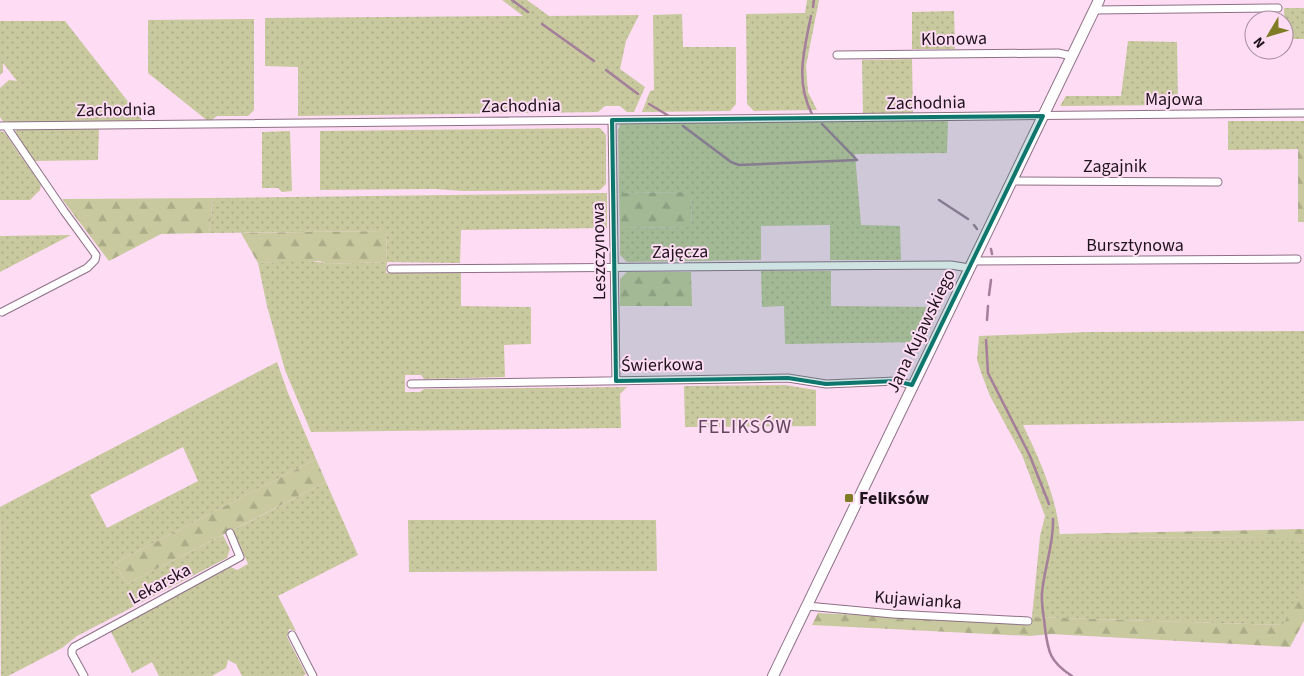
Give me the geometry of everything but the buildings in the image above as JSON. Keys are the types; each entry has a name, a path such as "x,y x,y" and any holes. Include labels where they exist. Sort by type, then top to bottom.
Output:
{"main road":[{"name":"Jana Kujawskiego","path":"773,676 1099,0"}],"street":[{"path":"1094,10 1278,8"},
{"name":"Klonowa","path":"836,56 1058,53 1072,56"},
{"name":"Majowa","path":"1043,116 1304,113"},
{"name":"Zachodnia","path":"3,126 1043,116"},
{"name":"Leszczynowa","path":"612,120 616,381"},
{"path":"2,312 87,268 95,260 96,255 3,126"},
{"name":"Zagajnik","path":"1011,181 1218,182"},
{"name":"Bursztynowa","path":"971,264 1297,259"},
{"name":"Zajęcza","path":"391,269 971,264"},
{"name":"Świerkowa","path":"411,384 788,378 826,384 896,382 912,385"},
{"name":"Lekarska","path":"84,676 72,650 74,647 240,557 230,533"},
{"name":"Kujawianka","path":"806,606 893,614 1028,621"},
{"path":"292,635 313,676"}],"highlighted area":[{"path":"1043,116 912,385 896,381 826,384 788,378 616,381 612,120"}],"green space":[{"path":"502,0 527,0 549,16 639,15 626,41 620,69 645,87 634,112 627,112 620,106 605,106 598,112 298,116 298,67 265,66 265,18 523,16"},
{"path":"807,0 819,0 806,66 808,92 817,110 754,111 747,104 746,14 805,13"},
{"path":"1284,8 1304,8 1304,39 1294,39 1294,10 1284,10"},
{"path":"954,11 955,49 912,49 912,12"},
{"path":"682,14 683,47 736,47 736,104 730,111 642,112 650,91 654,90 653,15"},
{"path":"254,19 254,110 248,116 217,116 209,122 148,73 148,20"},
{"path":"0,21 65,21 144,122 5,124 0,117 0,88 9,80 17,81 3,63 3,72 0,75"},
{"path":"1128,41 1177,42 1178,105 1060,106 1066,96 1121,96"},
{"path":"912,59 913,115 863,114 862,60"},
{"path":"948,119 947,153 855,154 861,225 900,226 901,260 830,260 830,225 761,226 761,260 627,262 620,255 620,228 692,227 691,192 619,193 618,130 621,123"},
{"path":"1228,121 1304,121 1304,149 1228,150"},
{"path":"99,127 98,160 34,161 14,133 18,129"},
{"path":"600,128 606,135 606,184 600,190 320,190 320,131"},
{"path":"0,131 5,133 41,185 40,190 30,200 0,200"},
{"path":"290,131 292,191 282,192 278,188 262,188 262,132"},
{"path":"1298,149 1304,149 1304,222 1298,222"},
{"path":"691,192 692,227 620,228 619,193"},
{"path":"607,193 607,228 461,230 460,263 387,262 386,231 209,233 213,198"},
{"path":"213,198 209,233 161,234 109,261 62,199"},
{"path":"386,231 387,262 326,264 320,261 258,263 241,233"},
{"path":"71,235 0,272 0,236"},
{"path":"303,261 326,264 387,262 386,273 461,273 461,306 531,307 531,344 504,345 505,377 424,379 421,375 405,375 405,392 420,392 424,389 627,387 620,394 621,428 311,432 285,370 267,306 258,263"},
{"path":"761,271 831,271 831,306 941,307 924,342 785,344 784,306 762,307"},
{"path":"627,272 691,272 692,306 620,306 620,279"},
{"path":"1304,331 1304,421 1023,425 1051,494 1060,537 1296,538 1304,543 1304,586 1285,624 1032,617 1040,536 1045,516 1022,455 990,396 982,375 977,360 979,336 1088,332"},
{"path":"277,362 316,459 115,563 127,584 223,535 230,549 227,558 77,636 62,648 8,676 1,676 0,507","holes":["183,447 198,481 107,528 90,495"]},
{"path":"785,385 816,390 816,426 685,427 684,386"},
{"path":"316,459 326,482 127,584 115,563"},
{"path":"326,482 358,555 278,596 296,631 289,629 287,637 306,674 303,676 242,676 236,664 228,660 226,668 212,676 159,676 152,662 132,673 110,630 231,567 237,570 248,564 233,530"},
{"path":"408,520 656,520 657,571 409,572"},
{"path":"1304,529 1304,543 1296,538 1060,537 1060,534"},
{"path":"1304,586 1304,621 1290,647 1051,634 1030,636 812,625 818,613 1031,624 1032,617 1283,625"}],"waterway":[{"path":"512,0 528,12"},
{"path":"813,7 814,0"},
{"path":"811,16 802,66 802,78 807,102 812,114"},
{"path":"542,24 594,61"},
{"path":"606,70 638,94"},
{"path":"649,104 669,116"},
{"path":"822,124 857,160"},
{"path":"683,126 731,162 739,165 857,160"},
{"path":"939,200 968,219"},
{"path":"974,225 977,229"},
{"path":"991,249 992,254"},
{"path":"989,295 991,280"},
{"path":"987,320 988,306"},
{"path":"986,340 988,373 1030,456 1049,504"},
{"path":"1053,519 1052,538 1042,593 1047,644 1051,656 1059,666 1072,676"}],"place":[{"name":"Feliksów","path":"849,498"}],"district":[{"name":"FELIKSÓW","path":"745,427"}]}
